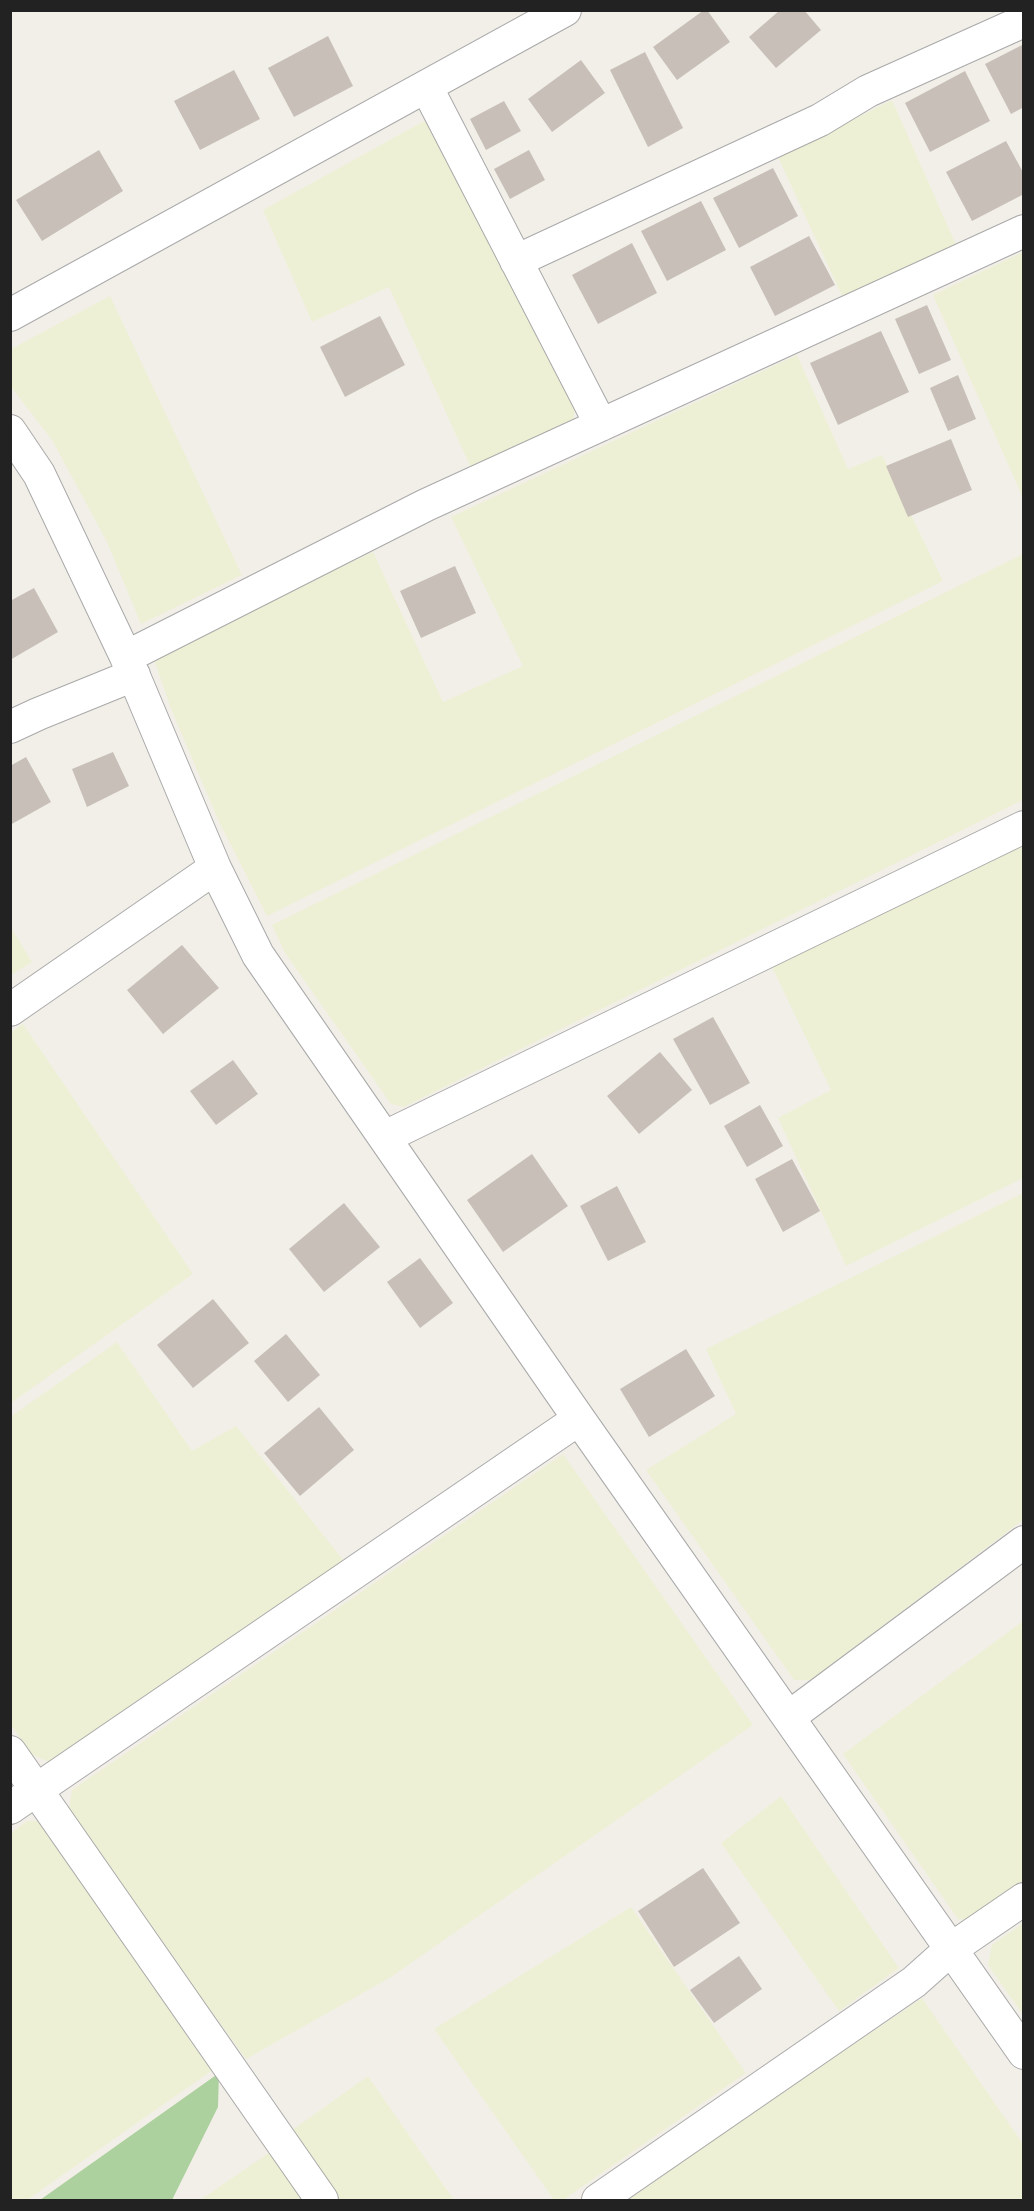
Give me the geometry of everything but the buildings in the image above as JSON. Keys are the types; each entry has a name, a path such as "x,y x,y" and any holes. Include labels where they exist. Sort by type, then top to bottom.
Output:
{"street":[{"path":"10,315 427,88 546,15"},
{"path":"516,261 820,120 868,91 1023,21"},
{"path":"427,88 601,425"},
{"path":"10,727 130,666 426,505 1023,231"},
{"path":"10,431 39,474 130,666 215,868 258,955 579,1419 1023,2053"},
{"path":"385,1137 1023,827"},
{"path":"10,1010 215,868"},
{"path":"10,1808 579,1419"},
{"path":"789,1717 1023,1542"},
{"path":"10,1752 322,2200"},
{"path":"598,2200 914,1982 951,1949 1023,1899"}],"green space":[{"path":"892,100 957,247 843,298 778,157"},
{"path":"426,120 575,408 573,421 471,468 389,287 312,322 263,210"},
{"path":"1023,252 1023,498 933,295"},
{"path":"110,296 242,575 141,624 107,542 52,440 11,387 11,349"},
{"path":"797,355 848,469 882,455 943,581 267,916 219,822 171,709 152,654 373,552 443,702 523,666 451,517"},
{"path":"1023,554 1023,800 404,1107 391,1104 285,953 272,925"},
{"path":"1023,840 1023,1178 846,1266 778,1118 831,1090 771,965"},
{"path":"10,926 32,962 11,975 10,975"},
{"path":"23,1024 193,1274 11,1403 10,1033"},
{"path":"1023,1193 1023,1520 811,1680 794,1680 646,1470 736,1414 706,1349"},
{"path":"117,1342 192,1451 236,1426 345,1562 50,1762 32,1755 11,1725 10,1417"},
{"path":"563,1454 753,1725 391,1977 246,2059 68,1815 72,1790"},
{"path":"1023,1621 1023,1884 972,1920 958,1919 843,1754"},
{"path":"781,1796 899,1968 839,2011 721,1843"},
{"path":"27,1821 44,1821 217,2067 27,2200 11,2200 11,1833"},
{"path":"631,1907 746,2073 563,2200 554,2200 434,2029"},
{"path":"1023,1923 1023,2015 988,1965 992,1945"},
{"path":"922,1998 1023,2144 1023,2200 625,2200"},
{"path":"219,2073 218,2107 172,2200 40,2200"},
{"path":"368,2076 454,2200 334,2200 288,2133"},
{"path":"273,2150 309,2200 200,2200"}]}
